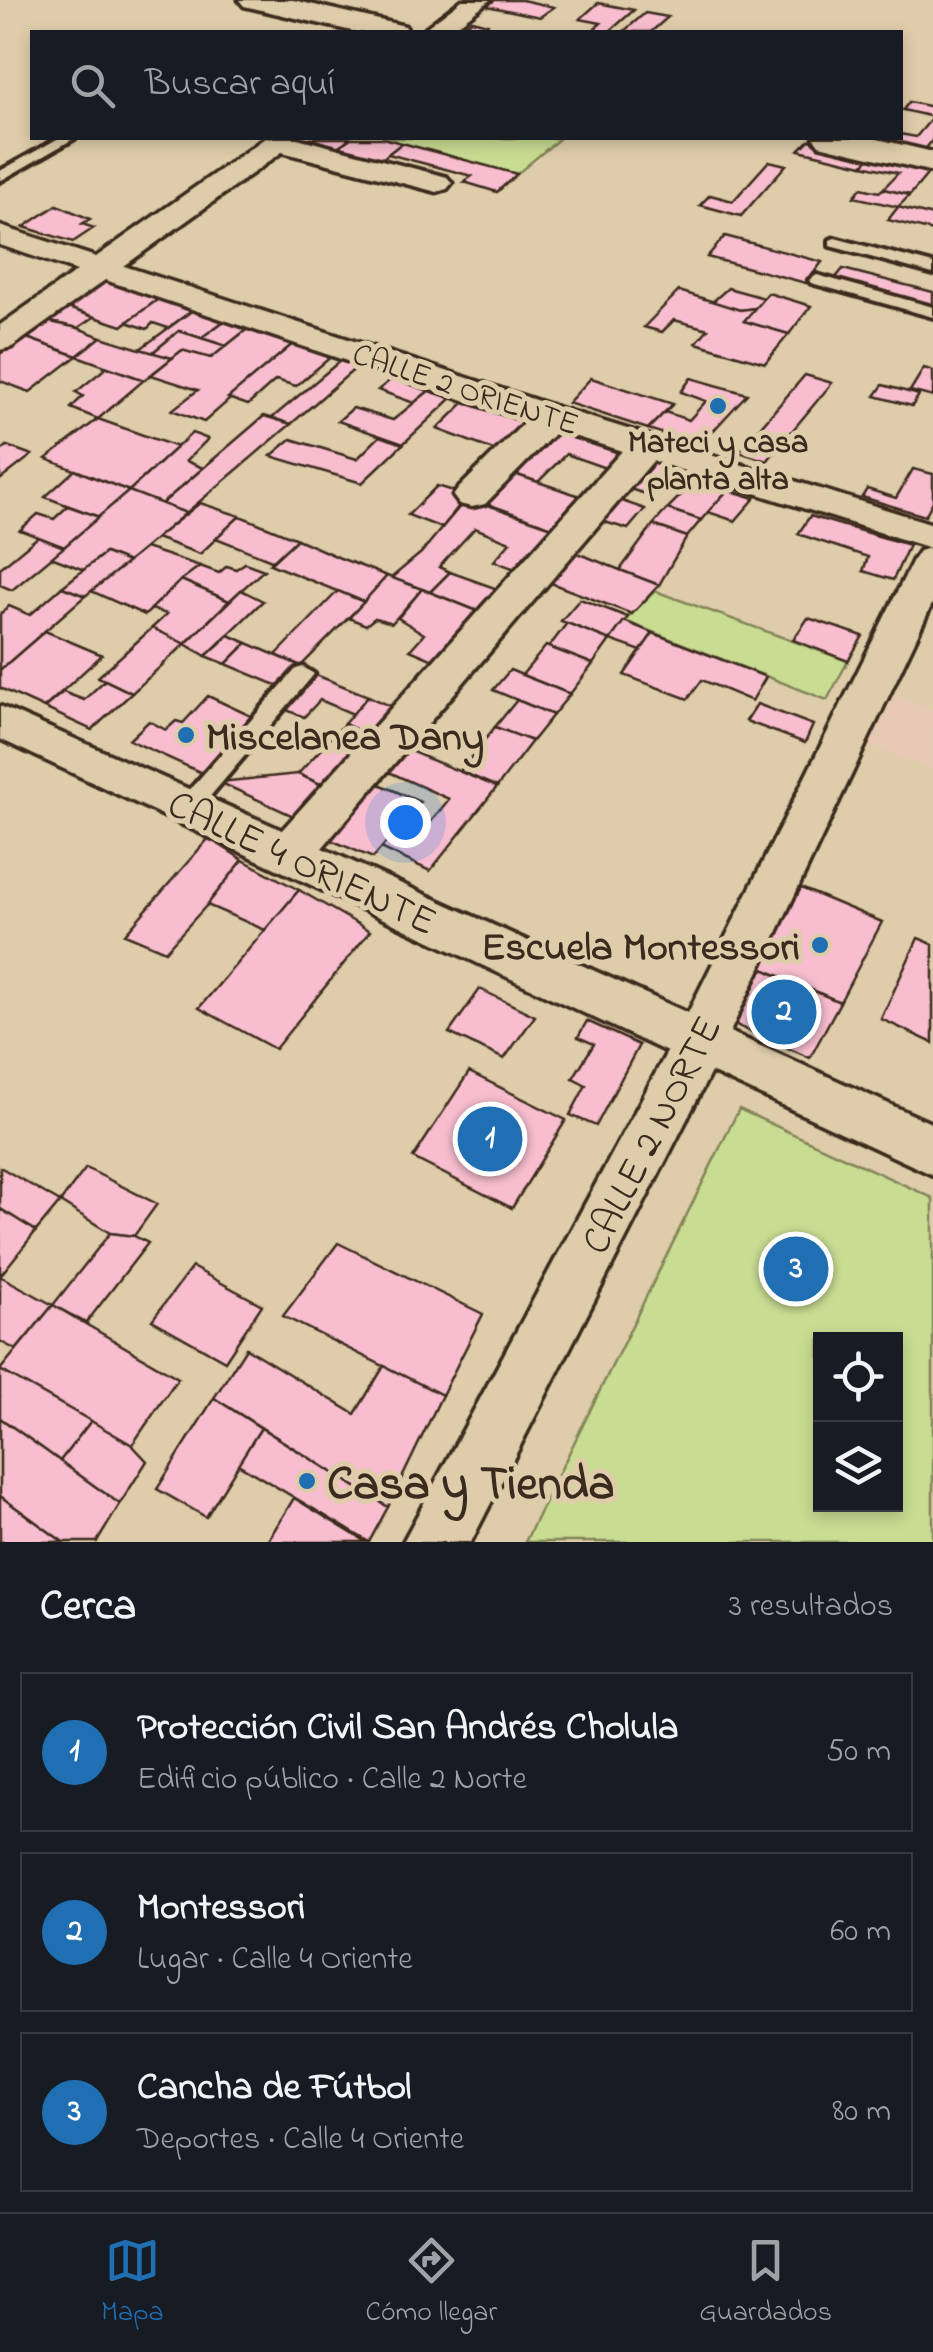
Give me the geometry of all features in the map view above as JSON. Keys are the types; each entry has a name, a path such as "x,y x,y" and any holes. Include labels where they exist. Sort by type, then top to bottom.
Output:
{"main road":[{"path":"254,0 385,30"},
{"path":"840,140 933,162"}],"street":[{"path":"435,30 478,0"},
{"path":"0,340 280,140 436,182"},
{"name":"CALLE 2 ORIENTE","path":"0,236 550,417 933,537"},
{"path":"472,496 550,417"},
{"path":"288,855 646,447"},
{"name":"CALLE 2 NORTE","path":"436,1542 700,1042 933,560"},
{"name":"CALLE 4 ORIENTE","path":"0,721 933,1150"}],"lane":[{"path":"0,177 65,140"},
{"path":"834,244 933,269"},
{"path":"817,280 933,312"},
{"path":"187,808 303,674"}],"shaded area":[{"path":"894,695 933,710 933,770 868,745"}],"green space":[{"path":"390,140 558,140 517,174"},
{"path":"655,591 848,661 827,700 624,621"},
{"path":"739,1109 933,1198 933,1542 525,1542"}],"building":[{"path":"495,0 522,0 554,7 540,17 487,6"},
{"path":"598,3 634,10 611,30 593,30 601,23 580,19"},
{"path":"645,13 668,17 653,30 625,30"},
{"path":"472,20 497,29 483,30 457,30"},
{"path":"909,102 933,107 933,117 903,110"},
{"path":"933,117 933,139 924,151 878,140 903,140 903,135 916,137"},
{"path":"308,140 348,140 336,148"},
{"path":"348,140 402,143 382,159 336,148"},
{"path":"809,140 872,155 863,165 799,150"},
{"path":"402,143 517,174 497,192 464,182 472,176 388,154"},
{"path":"872,155 931,170 910,195 883,189 898,173 863,165"},
{"path":"769,161 786,165 741,216 700,205 710,195 733,201"},
{"path":"861,188 910,195 898,207 854,197"},
{"path":"57,205 90,219 82,224 94,228 73,242 24,227"},
{"path":"898,207 933,216 933,231 888,220"},
{"path":"725,236 822,262 806,283 707,257"},
{"path":"843,269 933,292 933,307 834,280"},
{"path":"108,278 164,295 122,326 65,307"},
{"path":"728,288 764,298 756,308 740,310 711,303"},
{"path":"679,291 740,310 756,308 744,321 789,334 765,363 696,343 708,329 674,320 662,332 644,327"},
{"path":"768,293 811,306 789,334 744,321"},
{"path":"164,295 197,307 168,328 153,323 147,329 127,322"},
{"path":"65,307 94,317 78,328 46,321"},
{"path":"197,307 227,319 201,338 179,331 152,353 140,349"},
{"path":"227,319 250,327 226,346 201,338"},
{"path":"46,321 101,337 77,356 24,337"},
{"path":"250,327 294,343 204,422 172,410 198,390 151,375 182,350 211,358"},
{"path":"179,331 226,346 211,358 182,350 172,358 152,353"},
{"path":"24,337 77,356 30,392 0,381 0,354"},
{"path":"101,337 172,358 144,380 77,356"},
{"path":"294,343 332,356 296,386 276,380 248,405 228,398"},
{"path":"340,361 358,366 291,424 272,418"},
{"path":"107,367 144,380 98,419 71,408 83,396 76,392"},
{"path":"924,368 933,371 933,397 910,391"},
{"path":"805,375 832,383 767,461 739,452"},
{"path":"394,377 430,390 414,403 378,390"},
{"path":"591,378 673,404 648,429 568,403"},
{"name":"Mateci y casa planta alta","path":"691,378 747,394 700,445 648,429 665,412 689,420 706,401 681,392"},
{"path":"883,385 919,395 912,406 875,396"},
{"path":"430,390 452,398 403,444 338,421 353,408 393,420"},
{"path":"466,401 538,425 509,456 437,429"},
{"path":"264,416 291,424 186,513 160,505"},
{"path":"98,419 177,447 129,491 46,459"},
{"path":"543,428 625,455 611,470 566,454 538,482 502,470"},
{"path":"192,433 208,439 186,461 203,468 160,505 129,491"},
{"path":"380,436 403,444 362,483 271,456 291,439 357,459"},
{"path":"7,446 32,455 0,480 0,452"},
{"path":"649,460 701,475 682,495 660,488 653,496 626,488"},
{"path":"913,469 933,474 933,501 925,516 862,497 867,489 896,498"},
{"path":"75,470 129,491 99,517 45,497"},
{"path":"502,470 586,498 561,530 473,499"},
{"path":"701,475 731,486 701,520 667,509"},
{"path":"437,486 467,495 442,528 408,515"},
{"path":"728,490 755,498 735,521 708,512"},
{"path":"129,491 186,513 128,562 105,553 84,570 51,557"},
{"path":"467,498 561,530 523,572 494,561 510,542 475,528 439,567 450,572 430,592 391,578 421,553"},
{"path":"616,499 645,509 628,529 598,520"},
{"path":"200,503 240,516 200,554 156,538"},
{"path":"68,506 99,517 64,547 20,530 38,514 54,519"},
{"path":"667,509 701,520 687,537 653,525"},
{"path":"240,516 297,539 274,561 216,538"},
{"path":"810,516 909,545 893,580 863,571 868,557 798,534"},
{"path":"653,525 687,537 659,585 620,570"},
{"path":"38,537 64,547 12,590 0,585 0,568"},
{"path":"297,539 387,576 364,602 270,564"},
{"path":"145,548 200,566 145,615 91,591"},
{"path":"570,550 659,585 632,614 540,579"},
{"path":"105,553 128,562 85,596 62,587"},
{"path":"245,563 264,570 229,601 181,580 200,566 219,573 227,566 236,569"},
{"path":"450,572 506,592 485,614 430,592"},
{"path":"387,576 422,589 392,623 375,618 366,625 349,618"},
{"path":"181,580 229,601 185,644 152,628 167,614 151,609"},
{"path":"62,587 85,596 0,670 0,614 9,606 30,615"},
{"path":"422,589 485,614 443,664 410,650 424,634 398,618"},
{"path":"241,590 263,601 206,656 185,644"},
{"path":"338,591 364,602 301,666 276,655"},
{"path":"580,599 628,617 610,640 561,621"},
{"path":"808,618 863,636 848,661 793,640"},
{"path":"624,621 653,633 641,651 610,640"},
{"path":"567,623 610,640 593,664 549,647"},
{"path":"152,628 185,644 132,693 98,677"},
{"path":"45,631 102,655 44,708 0,688 0,670"},
{"path":"653,633 766,677 752,701 702,680 688,699 624,675"},
{"path":"229,635 247,643 226,664 206,656"},
{"path":"247,643 301,666 281,687 226,664"},
{"path":"546,646 593,664 570,694 522,675"},
{"path":"510,670 570,694 553,715 493,690"},
{"path":"311,673 368,696 353,714 320,700 304,717 279,707"},
{"path":"105,680 132,693 92,730 44,708 63,692 84,700"},
{"name":"Miscelanea Dany","path":"208,696 253,717 202,773 129,740 149,721 166,730 176,721 183,723"},
{"path":"368,696 401,711 376,739 344,724"},
{"path":"517,700 553,715 532,741 495,727"},
{"path":"757,704 813,725 805,743 746,721"},
{"path":"344,724 376,739 329,788 298,774"},
{"path":"495,727 532,741 497,787 460,771"},
{"path":"398,746 497,787 430,871 381,848 400,826 422,833 449,799 380,768"},
{"path":"298,774 329,788 302,820 219,782"},
{"path":"368,779 420,802 373,858 319,835"},
{"path":"209,838 243,860 207,905 165,951 125,934"},
{"path":"243,860 299,890 265,930 207,905"},
{"name":"Escuela Montessori","path":"801,888 882,922 840,1002 758,967"},
{"path":"299,890 370,931 275,1049 199,1008"},
{"name":"Escuela Montessori","path":"918,938 933,944 933,1043 881,1019"},
{"path":"758,967 840,1002 810,1058 729,1022"},
{"path":"480,989 535,1016 504,1059 449,1033"},
{"path":"587,1021 639,1045 596,1126 570,1115 586,1085 573,1078 594,1044 578,1037"},
{"path":"469,1072 566,1120 512,1208 413,1158"},
{"path":"0,1167 60,1202 36,1231 2,1210 0,1213"},
{"path":"86,1168 157,1204 134,1236 110,1233 60,1202"},
{"path":"2,1210 36,1231 0,1276 0,1213"},
{"path":"110,1233 134,1236 148,1243 86,1323 53,1305"},
{"path":"338,1243 483,1314 442,1395 283,1316"},
{"path":"192,1267 262,1305 225,1361 152,1320"},
{"path":"0,1276 53,1305 16,1350 0,1341"},
{"path":"53,1305 178,1378 132,1445 0,1370"},
{"path":"246,1348 355,1414 384,1366 442,1395 388,1507 214,1398"},
{"path":"0,1370 91,1421 60,1461 0,1418"},
{"path":"214,1398 261,1428 206,1517 157,1489"},
{"path":"0,1418 120,1504 97,1542 63,1542 0,1496"},
{"path":"91,1421 132,1445 147,1461 120,1504 60,1461"},
{"name":"Casa y Tienda","path":"261,1428 388,1507 369,1542 238,1464"},
{"path":"0,1496 63,1542 0,1542"},
{"path":"294,1498 366,1542 267,1542"}],"place":[{"name":"Mateci y casa planta alta","path":"718,406"},
{"name":"Miscelanea Dany","path":"186,735"},
{"name":"Escuela Montessori","path":"820,945"},
{"name":"Montessori","path":"784,1012"},
{"name":"Protección Civil San Andrés Cholula","path":"490,1139"},
{"name":"Cancha de Fútbol","path":"796,1269"},
{"name":"Casa y Tienda","path":"307,1481"}]}
